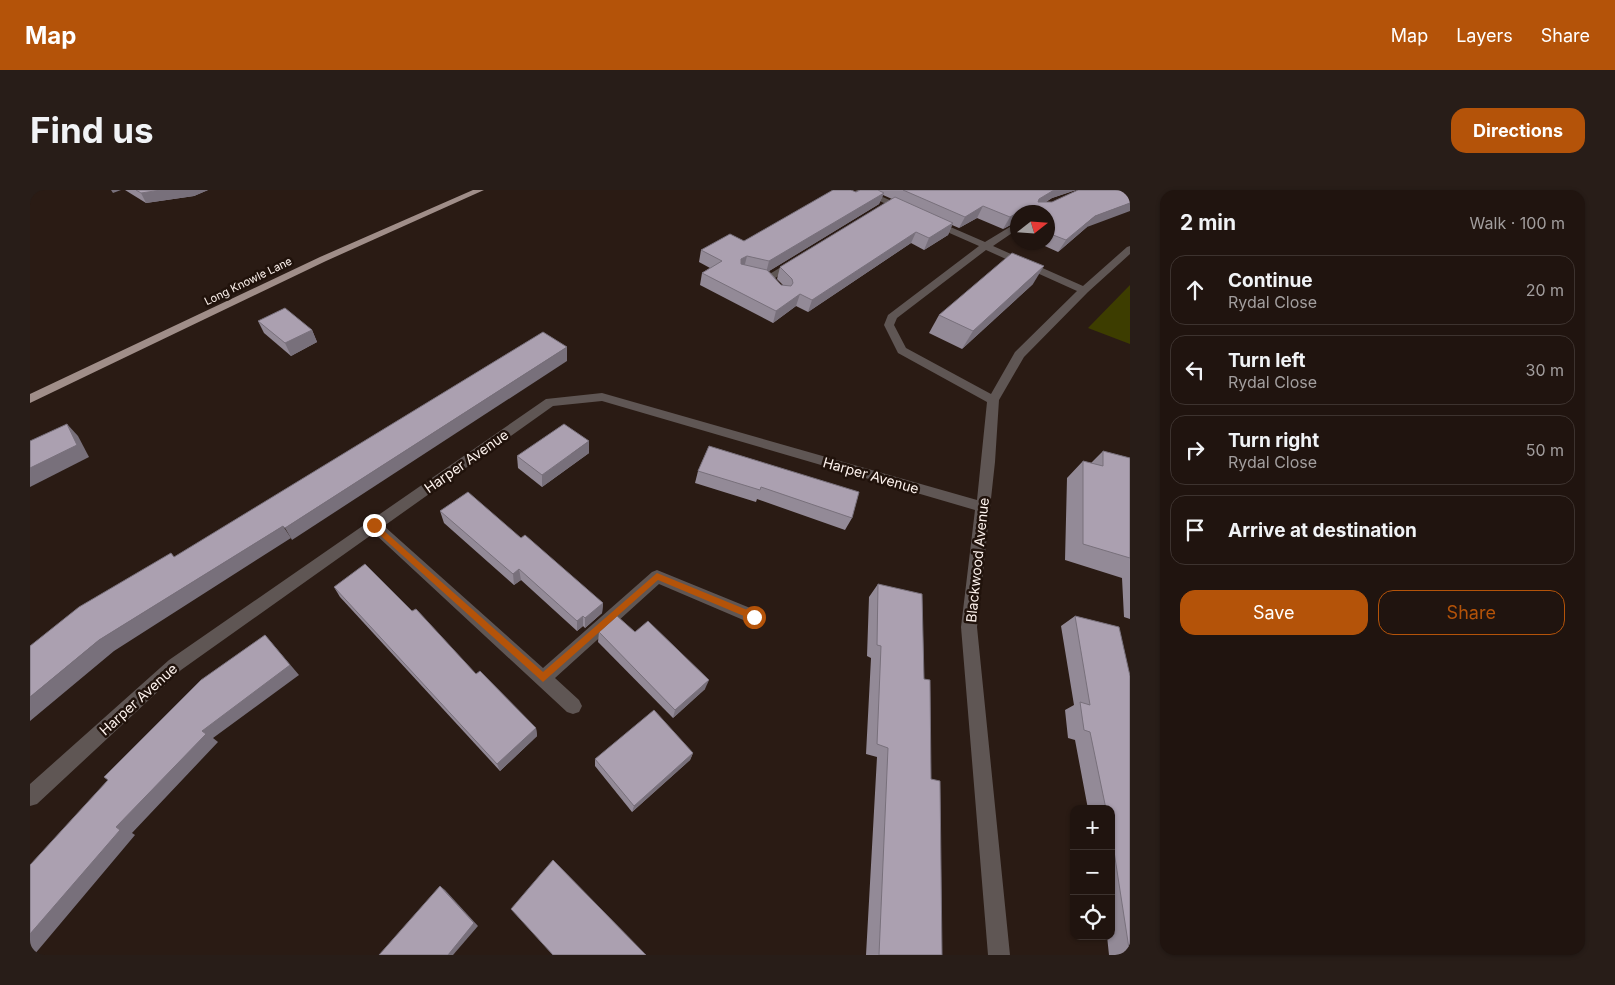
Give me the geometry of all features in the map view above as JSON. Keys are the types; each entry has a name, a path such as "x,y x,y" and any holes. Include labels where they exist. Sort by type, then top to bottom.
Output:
{"main road":[{"name":"Long Knowle Lane","path":"30,399 323,258 480,190"}],"street":[{"path":"859,190 887,206 920,216 1084,290"},
{"path":"993,400 902,350 889,325 892,317 984,245 1010,230"},
{"name":"Blackwood Avenue","path":"999,955 969,627 993,400 1019,355 1084,290 1130,249"},
{"path":"778,288 764,277 809,253"},
{"name":"Harper Avenue","path":"30,797 175,665 550,402 602,397 982,507"},
{"path":"374,525 574,706"},
{"path":"543,678 657,576 754,617"}],"shaded area":[{"path":"1130,285 1130,344 1088,328"}],"building":[{"path":"136,190 161,190 141,193"},
{"path":"833,190 851,190 856,192 860,190 878,190 884,193 769,261 747,256 741,259 741,264 767,270 781,285 791,286 793,283 792,279 780,267 895,197 953,223 929,238 916,232 812,300 800,294 776,311 702,273 722,261 701,250 730,234 744,241"},
{"path":"903,190 1054,190 1039,199 1038,202 1052,202 1078,190 1130,190 1130,203 1095,216 1066,240 1055,236 1055,205 1010,205 1010,217 983,206 965,217"},
{"path":"1012,253 1044,266 973,331 939,315"},
{"path":"285,308 312,330 285,343 258,321"},
{"path":"543,332 567,347 285,528 283,526 99,640 30,697 30,646 79,607 171,553 174,557"},
{"path":"67,424 77,445 30,468 30,441"},
{"path":"564,424 589,441 542,475 517,456"},
{"path":"709,446 859,492 852,518 761,487 760,490 698,471"},
{"path":"1103,451 1130,458 1130,558 1083,544 1083,461 1103,466"},
{"path":"468,492 521,538 525,535 603,603 585,618 583,616 577,621 519,569 513,574 440,511"},
{"path":"365,564 412,611 416,609 476,674 480,671 536,728 497,764 334,587"},
{"path":"878,584 922,594 924,679 930,680 931,779 940,781 942,955 879,955 888,748 877,744 881,646 877,645"},
{"path":"617,616 635,632 648,621 709,680 675,710 599,632"},
{"path":"1075,616 1119,627 1130,676 1130,955 1115,858 1115,805 1105,805 1090,732 1084,730 1080,702 1090,705"},
{"path":"265,635 290,665 202,731 206,734 116,827 120,830 30,934 30,865 108,780 104,777 201,680"},
{"path":"654,710 693,753 634,806 595,759"},
{"path":"553,860 646,955 553,955 511,909"},
{"path":"440,886 474,923 448,955 379,955"}],"route":[{"path":"374,525 543,678 657,576 754,617"}]}
